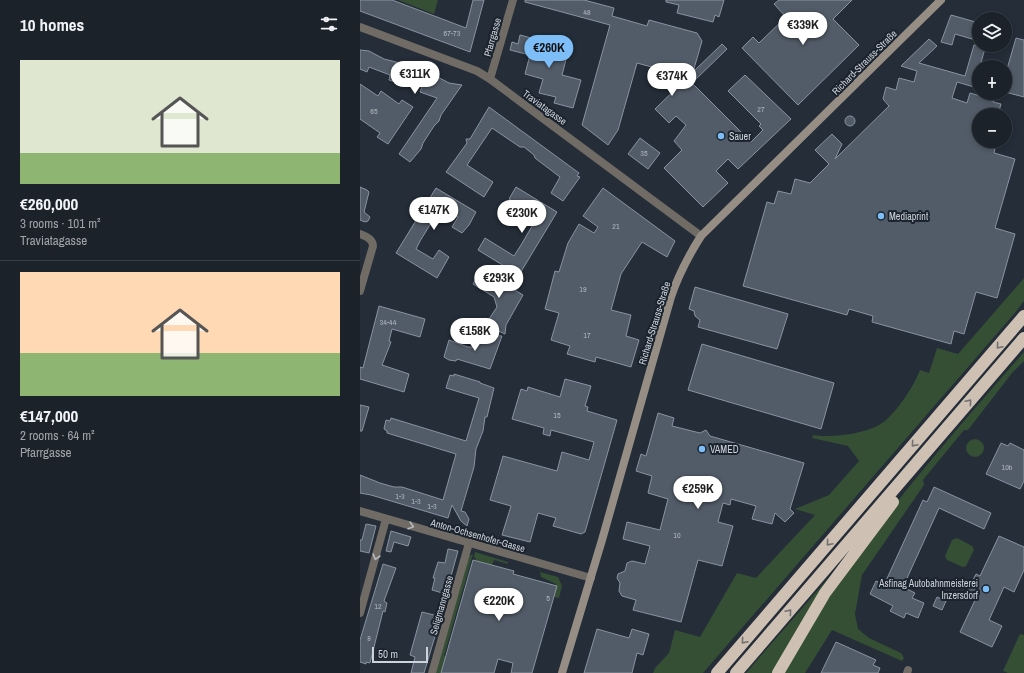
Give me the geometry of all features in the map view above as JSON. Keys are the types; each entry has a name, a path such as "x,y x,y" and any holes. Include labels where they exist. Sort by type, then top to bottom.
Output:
{"highway":[{"path":"717,673 1024,316"},
{"path":"736,673 1024,338"},
{"path":"778,673 825,594 932,451 944,432"}],"main road":[{"name":"Richard-Strauss-Straße","path":"562,673 591,578 675,284 701,236 941,0"}],"street":[{"name":"Pfarrgasse","path":"490,79 514,0"},
{"name":"Traviatagasse","path":"360,27 477,71 490,79 701,236"},
{"path":"360,234 368,237 373,242 360,291"},
{"name":"Anton-Ochsenhofer-Gasse","path":"360,511 591,578"},
{"path":"360,612 386,519"},
{"name":"Seligmanngasse","path":"432,673 469,543"}],"green space":[{"path":"398,0 438,0 434,14"},
{"path":"1024,278 1024,301 1014,314 703,673 653,673 655,668 669,653 675,630 700,637 737,573 756,578 815,515 795,509 829,495 859,461 848,446 812,438 813,435 830,436 850,434 870,429 885,421 895,411 905,397 920,370 929,373 937,348 958,354"},
{"path":"1024,352 1024,361 1012,373 968,430 964,430 923,480 924,485 862,575 855,614 858,629 869,638 901,653 904,658 902,661 832,630 805,673 782,673 841,579 880,524 932,458"},
{"path":"975,439 981,442 984,448 981,454 975,457 969,454 966,448 969,442"},
{"path":"957,538 972,546 974,550 966,566 963,567 947,560 945,556 952,540"},
{"path":"475,552 508,562 508,564 494,560 492,565 477,561 474,557"},
{"path":"473,554 444,656 446,657 441,673 436,673 469,556"},
{"path":"540,572 558,577 562,586 559,598 554,597 556,584 541,577"},
{"path":"830,576 772,673 746,673"},
{"path":"1020,634 1024,635 1024,673 1008,673 1003,671"}],"building":[{"path":"360,0 392,0 466,28 473,0 484,0 470,52 360,11"},
{"path":"525,0 584,0 614,8 612,16 647,26 649,20 697,33 702,41 693,72 722,44 727,49 692,83 751,142 763,130 759,126 761,124 728,91 745,75 791,119 738,169 728,159 716,171 728,183 703,207 664,168 682,150 674,141 686,125 676,116 669,123 655,109 688,77 637,63 618,130 608,145 582,125 610,25 525,2"},
{"path":"666,0 724,0 719,17 715,15 713,22 677,13 679,5 666,2"},
{"path":"779,0 852,0 833,19 859,45 798,105 742,48 753,37 759,43 786,17 774,4"},
{"path":"951,15 972,21 972,39 955,34 952,45 941,42"},
{"path":"520,35 569,48 562,75 581,80 573,108 554,103 556,97 539,93 543,79 525,74 530,55 510,50 512,42 518,44"},
{"path":"1016,38 1024,40 1024,97 1012,94 1012,60 1010,60"},
{"name":"Mediaprint","path":"929,39 937,46 919,63 965,76 972,52 984,52 982,60 972,60 972,86 957,82 952,98 967,103 970,93 972,94 972,100 994,100 993,102 1001,104 1000,108 972,108 972,148 992,148 995,149 994,153 1015,159 995,228 1015,234 997,298 976,292 964,334 954,331 951,344 872,322 873,316 849,309 847,315 743,286 767,202 774,204 778,191 791,194 795,179 810,183 829,164 815,150 832,134 842,144 835,159 889,106 883,99 886,87 896,90 899,78 914,82 917,71 901,66"},
{"path":"360,50 369,51 384,59 432,74 449,83 462,85 423,143 421,149 410,162 399,154 437,98 420,92 422,87 400,79 398,83 389,80 390,75 369,67 367,72 360,69"},
{"path":"360,84 378,96 381,91 399,104 402,100 413,107 388,144 377,137 380,133 360,119"},
{"path":"489,107 579,173 577,176 580,177 563,201 551,193 560,177 535,158 534,155 524,147 520,147 492,128 467,165 493,182 484,197 446,172 467,143 466,139 470,139"},
{"path":"848,116 852,116 854,117 854,125 848,126 845,123 845,119"},
{"path":"640,138 660,153 648,169 628,154"},
{"path":"360,187 369,192 364,212 370,217 368,221 365,222 360,220"},
{"path":"516,187 557,212 519,275 478,250 485,238 514,256 521,245 538,216 509,199"},
{"path":"436,188 476,212 469,225 462,233 452,227 458,217 441,207 420,241 416,249 433,259 439,250 449,257 437,278 396,253"},
{"path":"603,188 675,241 667,257 642,242 621,274 611,310 631,315 626,336 639,340 631,367 596,357 595,362 567,354 570,346 551,340 559,313 545,309 555,271 559,272 568,243 579,224 594,233 598,227 583,216"},
{"path":"482,268 488,270 494,275 493,277 523,295 506,325 505,334 485,325 497,307 494,297 473,284"},
{"path":"695,287 788,314 777,349 698,327 700,320 695,316 694,311 689,309"},
{"path":"379,306 425,319 420,337 392,329 389,341 391,342 382,365 409,374 404,392 360,379 360,367 363,368"},
{"path":"484,335 502,336 490,369 457,359 456,361 449,360 444,357 449,340 468,347 473,347 481,342"},
{"path":"702,344 834,383 821,429 688,390"},
{"path":"454,374 494,388 487,417 485,417 483,431 476,449 474,467 461,511 465,512 469,519 467,526 461,521 452,505 448,518 360,493 360,475 380,483 394,487 402,487 443,500 456,454 387,433 384,429 386,420 390,421 391,418 466,441 479,398 446,388 450,375 454,376"},
{"path":"565,379 591,386 585,406 588,407 587,411 617,420 585,532 581,534 553,526 556,518 538,513 530,542 502,535 511,506 490,500 503,456 557,471 562,452 589,460 594,442 551,430 550,436 543,434 544,428 512,419 521,389 527,391 528,387 560,397"},
{"path":"360,405 369,407 362,431 360,431"},
{"path":"658,413 674,418 672,426 700,433 706,430 710,436 804,463 790,509 794,513 785,522 775,513 772,524 752,519 756,506 731,499 730,505 723,503 718,522 733,526 722,566 698,560 681,622 633,610 636,600 622,596 619,591 620,583 617,578 618,574 625,571 627,563 632,561 645,564 650,546 623,539 627,522 660,530 668,499 648,493 652,476 636,471 641,454 646,456"},
{"path":"1001,443 1008,446 1010,443 1024,450 1024,481 1020,489 986,474"},
{"path":"934,487 991,513 984,529 939,508 903,587 915,593 912,598 924,603 918,618 906,613 904,618 890,611 893,606 870,594 876,581 884,585 923,500 927,502"},
{"path":"366,524 376,526 369,553 360,551 360,540 362,540"},
{"path":"391,531 411,537 408,546 394,542 391,552 386,551"},
{"name":"Asfinag Autobahnmeisterei Inzersdorf","path":"999,536 1024,547 1024,570 1014,592 1004,587 989,620 1002,626 992,647 960,632 976,598 966,594 976,574 980,576"},
{"path":"448,549 458,551 446,594 432,590 435,578 433,578 438,562 445,563"},
{"path":"473,560 514,571 513,574 557,586 532,673 511,673 513,663 498,659 494,673 441,673"},
{"path":"383,564 396,568 384,601 387,603 385,612 383,611 370,663 366,662 366,664 360,662 360,640"},
{"path":"937,597 946,601 942,610 933,606"},
{"path":"422,612 438,616 434,632 436,633 424,673 411,673 415,657 410,655"},
{"path":"597,629 629,638 632,629 649,634 643,655 637,653 632,673 584,673"},
{"path":"836,642 876,660 873,665 880,668 878,673 821,673"}],"place":[{"name":"Sauer","path":"721,136"},
{"name":"Mediaprint","path":"881,216"},
{"name":"VAMED","path":"702,449"},
{"name":"Asfinag Autobahnmeisterei Inzersdorf","path":"986,589"}]}
